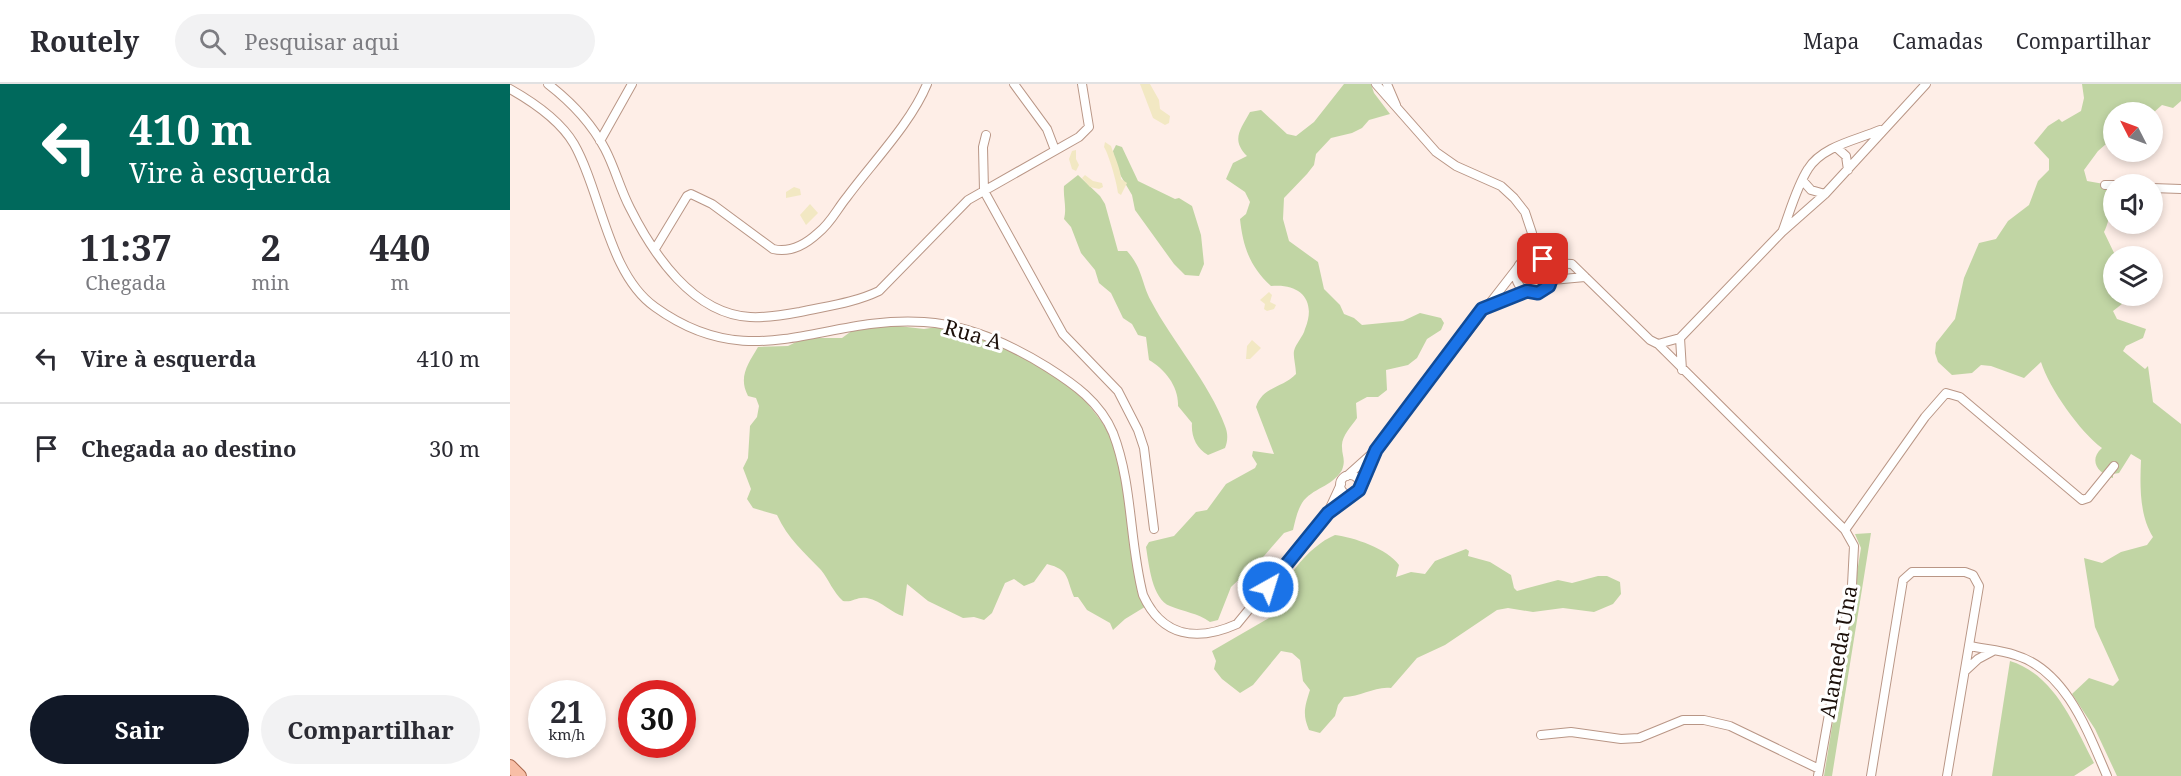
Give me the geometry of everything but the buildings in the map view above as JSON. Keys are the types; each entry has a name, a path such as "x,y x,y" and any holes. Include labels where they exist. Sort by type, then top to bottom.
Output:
{"street":[{"path":"548,84 573,105 600,141 630,209 664,266 689,291 720,309 749,317 783,315 861,300 879,291 968,200 1079,137 1089,127 1082,84"},
{"path":"600,141 632,84"},
{"path":"655,249 687,196 692,194 712,204 773,249 784,251 805,243 834,217 849,193 873,166 920,99 927,84"},
{"path":"1014,84 1047,129 1055,150"},
{"path":"1376,84 1436,152 1456,166 1501,186 1514,198 1525,212 1532,233 1531,256"},
{"path":"1387,84 1397,108"},
{"path":"1658,344 1680,338 1782,232 1825,194 1926,84"},
{"name":"Rua A","path":"510,89 549,115 574,143 616,250 631,280 653,306 698,333 752,343 779,341 887,323 924,322 958,327 1016,348 1077,386 1096,405 1115,441 1125,472 1143,595 1150,610 1175,630 1194,636 1217,633 1236,624 1328,513 1359,490 1360,483 1376,450 1482,309 1518,267"},
{"path":"1782,232 1807,170 1818,158 1836,147 1884,129"},
{"path":"986,135 982,147 984,191 1063,334 1113,386 1131,412 1144,448 1155,530"},
{"path":"1836,147 1846,156 1848,170"},
{"path":"1803,181 1811,190 1825,194"},
{"path":"2163,188 2181,189"},
{"path":"1482,309 1527,291 1544,290 1552,280 1553,274 1548,263 1538,256 1531,256 1518,267 1518,284 1527,291"},
{"path":"1548,263 1572,264 1650,340 1658,344 1845,530 1925,417 1946,393 1960,397 2082,500 2088,498 2114,466"},
{"path":"1552,280 1585,277"},
{"path":"1680,338 1682,370"},
{"name":"Rua A","path":"1328,513 1347,476 1376,450"},
{"path":"1347,476 1353,476 1360,483"},
{"path":"1341,484 1342,490 1350,495"},
{"name":"Alameda Una","path":"1818,772 1852,585 1854,546 1845,530"},
{"path":"1871,776 1903,580 1912,572 1965,572 1976,578 1979,586 1947,776"},
{"path":"1970,646 2016,655 2036,665 2052,680 2071,702 2107,776"},
{"path":"1965,671 1978,659 1993,651"},
{"path":"1541,735 1571,732 1621,739 1639,738 1683,720 1704,720 1730,726 1818,772"}],"green space":[{"path":"1344,84 1371,84 1374,93 1390,114 1369,120 1362,128 1352,133 1331,138 1316,154 1314,165 1284,198 1283,219 1289,241 1318,262 1324,289 1340,305 1344,314 1354,318 1362,325 1403,321 1420,313 1441,318 1444,323 1441,330 1427,339 1417,358 1408,365 1386,370 1387,390 1378,397 1367,397 1356,403 1357,418 1342,443 1344,461 1338,476 1306,498 1299,509 1293,530 1284,533 1264,556 1231,587 1218,620 1210,622 1164,602 1152,581 1146,547 1149,542 1174,536 1196,512 1207,510 1226,484 1255,468 1257,464 1252,456 1253,451 1274,454 1256,407 1263,395 1296,374 1294,351 1304,332 1309,310 1307,302 1298,291 1290,287 1271,286 1253,264 1243,239 1240,219 1246,214 1250,202 1245,192 1226,179 1233,163 1247,156 1238,140 1240,130 1250,112 1261,110 1287,134 1296,136 1314,122"},
{"path":"2082,84 2181,84 2181,101 2173,108 2163,105 2163,102 2103,102 2103,147 2084,170 2087,181 2103,184 2103,234 2111,246 2103,246 2103,306 2119,306 2113,311 2117,319 2146,329 2143,338 2126,346 2123,351 2145,369 2148,366 2153,402 2181,424 2181,776 2117,776 2095,729 2072,694 2089,678 2113,686 2119,680 2095,627 2084,558 2102,563 2121,552 2147,545 2153,537 2143,509 2141,460 2131,454 2119,473 2113,474 2113,478 2099,470 2095,462 2102,448 2093,441 2066,409 2041,362 2024,378 1991,366 1981,365 1972,373 1952,375 1938,362 1935,353 1936,343 1955,319 1964,278 1979,243 1996,239 2008,221 2029,205 2038,181 2049,170 2049,159 2034,143 2048,126 2059,119 2062,122 2081,111 2084,98"},
{"path":"1116,145 1122,147 1138,181 1192,206 1201,235 1204,264 1199,276 1185,275 1174,264 1135,210 1132,195 1115,166 1113,151"},
{"path":"1078,175 1105,204 1118,251 1127,251 1132,258 1160,316 1210,394 1226,429 1225,448 1208,455 1197,445 1193,437 1192,423 1178,406 1176,392 1170,379 1149,360 1146,337 1138,335 1132,324 1123,318 1111,293 1099,283 1095,270 1081,253 1071,227 1064,219 1064,186"},
{"path":"956,324 989,332 1077,390 1102,422 1118,451 1135,564 1148,605 1125,619 1113,630 1110,623 1087,610 1078,597 1074,597 1064,572 1047,564 1034,582 1024,586 1014,579 1005,583 992,613 984,620 974,617 963,618 928,601 907,584 903,616 867,598 843,601 821,570 791,538 777,515 753,508 747,499 751,489 743,468 748,458 750,426 757,417 759,406 756,398 748,396 744,377 758,347 788,346 796,342 798,338 842,338 853,330 890,325 924,329"},
{"path":"1871,533 1832,776 1824,776 1861,548 1855,534"},
{"path":"1335,535 1360,541 1387,554 1399,565 1396,577 1411,572 1425,574 1435,561 1466,549 1469,551 1468,556 1490,562 1511,575 1517,591 1558,580 1572,583 1607,576 1620,582 1621,594 1613,604 1594,612 1563,608 1533,612 1508,608 1497,610 1445,645 1417,658 1391,688 1344,697 1338,705 1335,716 1320,733 1309,730 1305,710 1310,690 1303,681 1300,660 1292,653 1281,651 1253,685 1240,693 1222,679 1214,669 1216,661 1212,651 1276,614 1282,591 1296,568 1315,548"},
{"path":"2010,661 2026,668 2051,689 2070,718 2094,763 2074,776 1992,776"}],"sand":[{"path":"1140,84 1150,84 1159,100 1160,109 1170,116 1169,123 1165,125 1153,118"},
{"path":"1105,142 1111,146 1121,179 1127,183 1121,195 1118,193 1104,147"},
{"path":"1076,150 1079,165 1076,171 1072,169 1069,159 1072,151"},
{"path":"1085,175 1093,181 1102,183 1103,187 1099,189 1090,187 1082,178"},
{"path":"794,187 800,189 801,195 786,198 786,192"},
{"path":"810,204 818,213 806,225 800,215"},
{"path":"1269,292 1272,295 1270,302 1276,305 1274,309 1267,311 1264,309 1265,304 1260,300"},
{"path":"1252,340 1261,348 1250,359 1246,359 1247,346"}],"route":[{"path":"1268,587 1328,513 1359,490 1360,483 1376,450 1482,309 1527,291 1538,293 1549,286 1553,274 1548,263 1543,259"}]}
